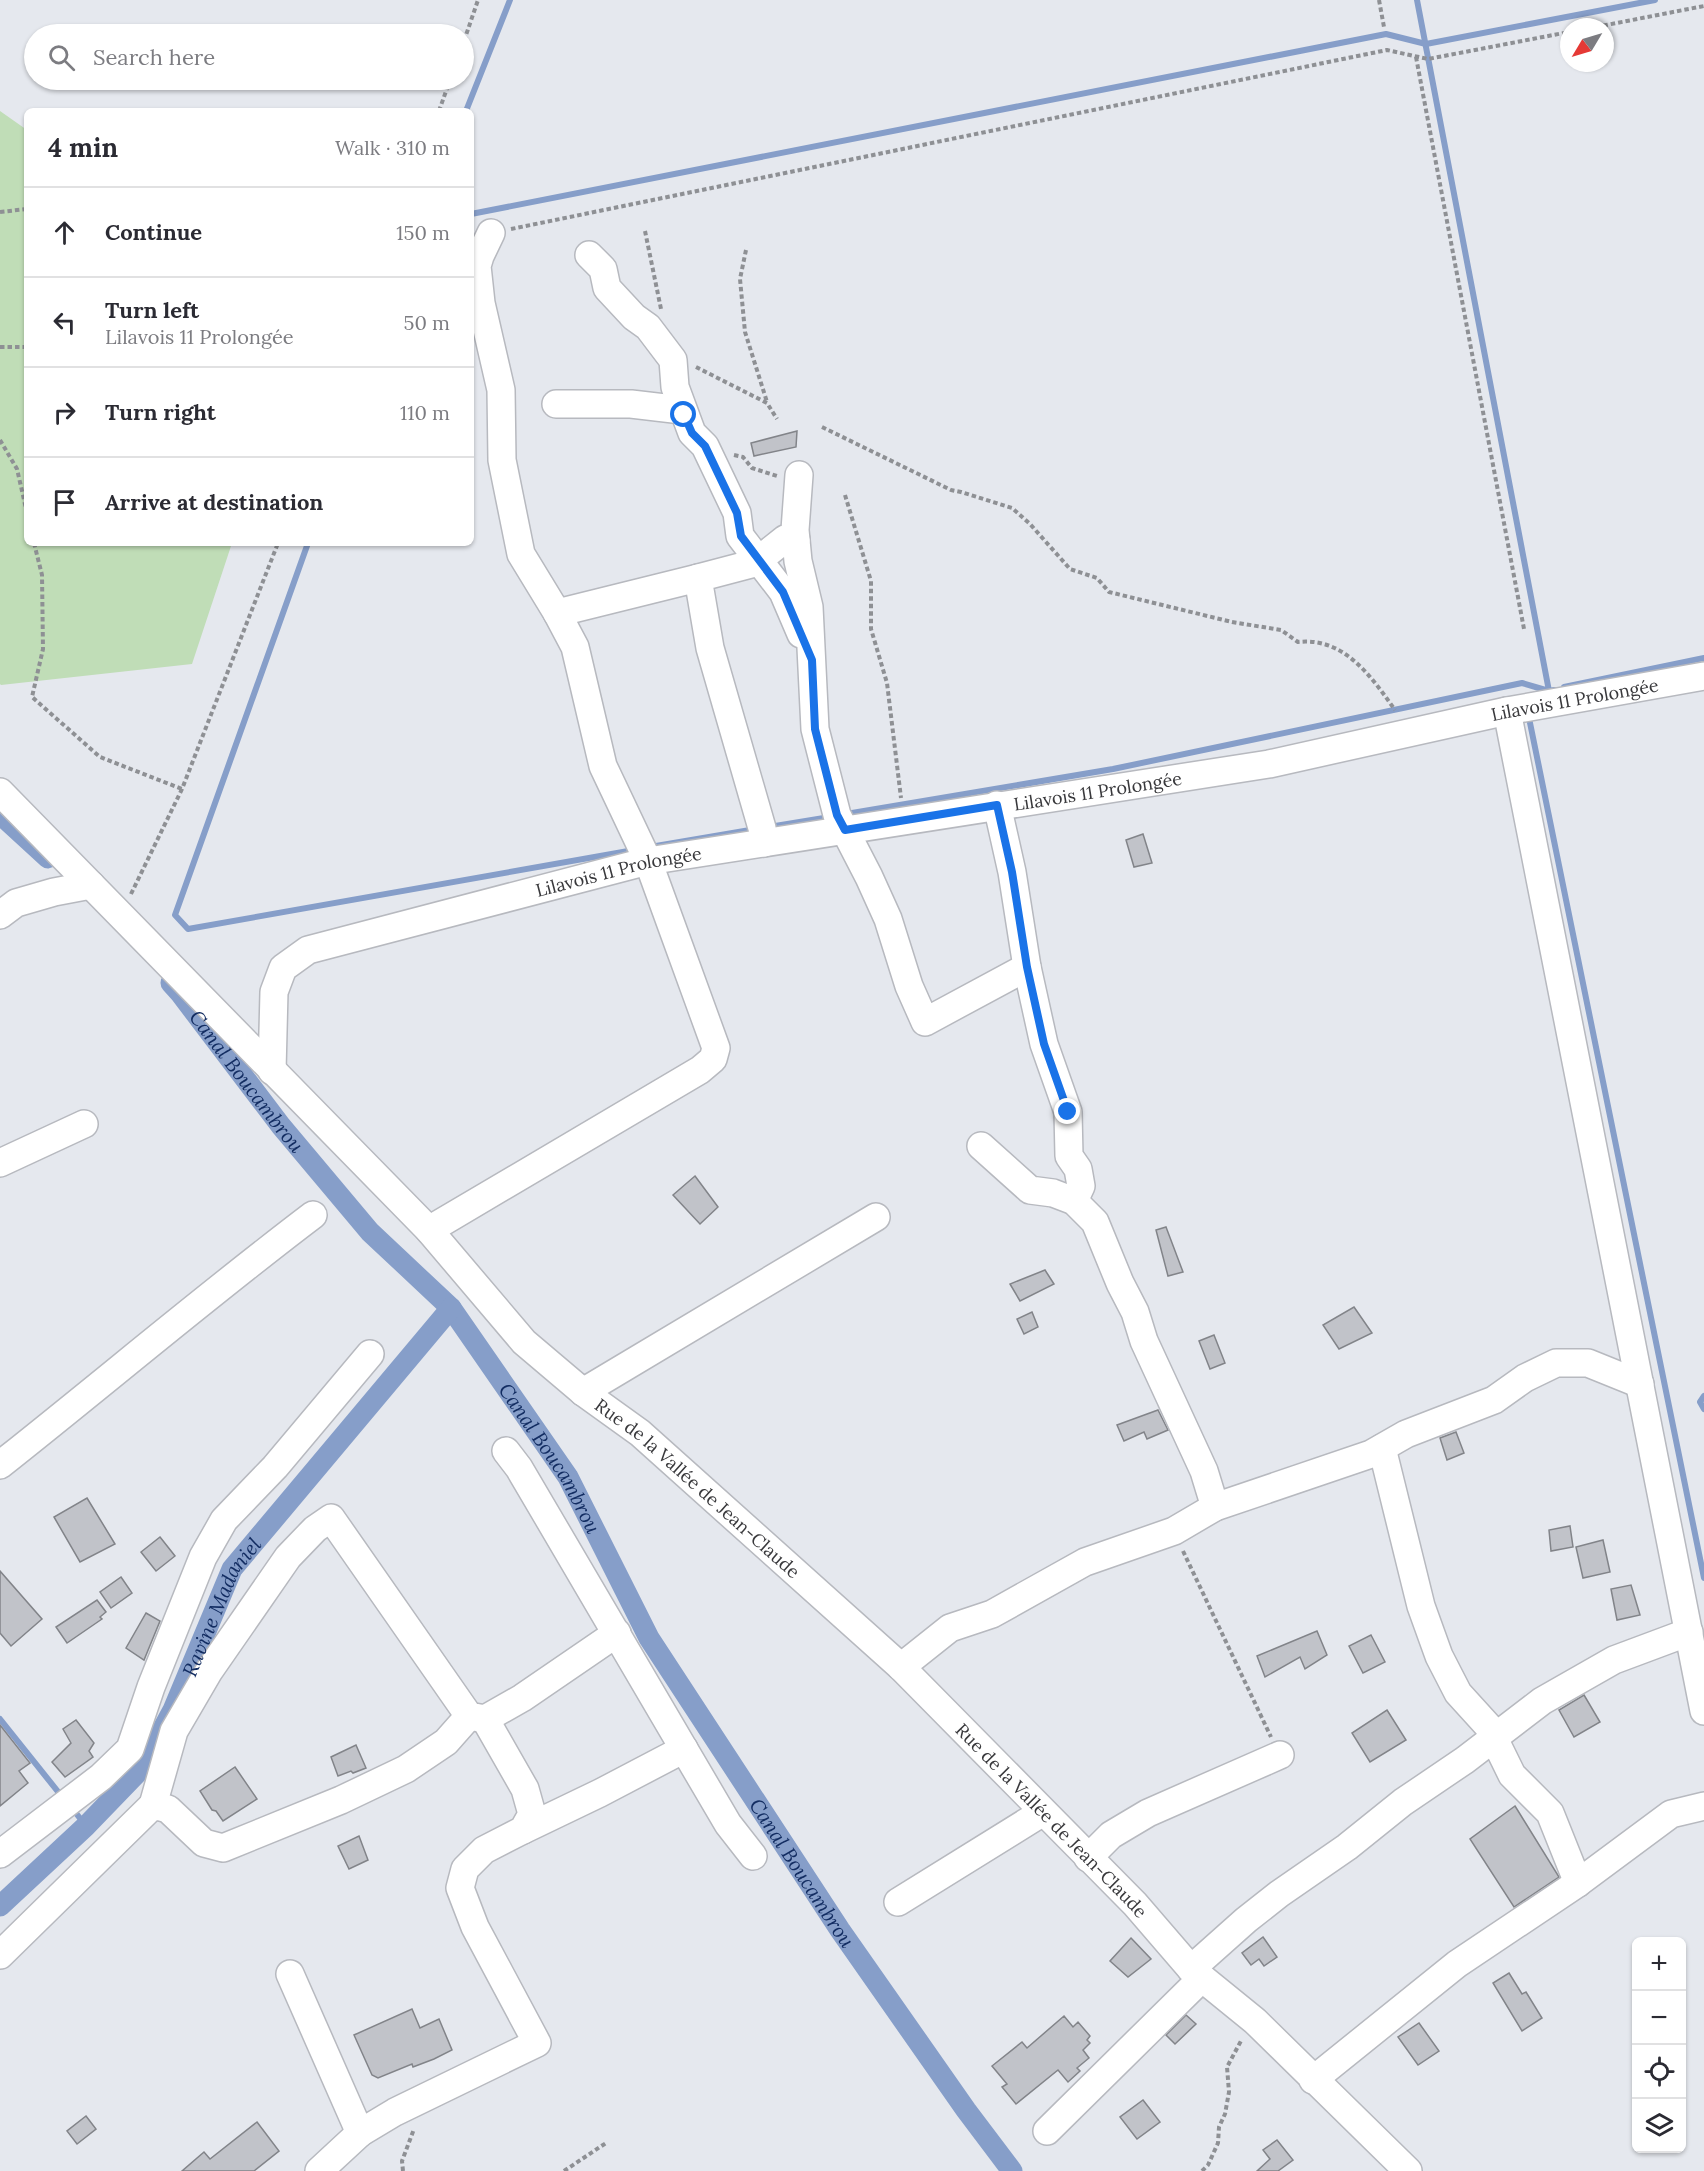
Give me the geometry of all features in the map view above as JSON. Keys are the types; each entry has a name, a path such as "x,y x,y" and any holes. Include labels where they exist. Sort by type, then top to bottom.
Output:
{"street":[{"path":"429,1230 700,1070 713,1059 716,1048 648,861 603,766 575,647 521,554 502,460 501,390 481,303 477,266 491,233"},
{"path":"589,255 603,268 607,288 634,317 648,327 673,360 675,387 692,433 705,446 737,513 741,536 783,592 812,660"},
{"path":"556,404 631,404 682,410"},
{"path":"799,479 795,530 808,608 815,729 837,815 888,920 909,986 925,1022 1027,967"},
{"path":"557,613 755,563 785,540 796,540"},
{"path":"698,578 710,648 762,828 764,843"},
{"name":"Lilavois 11 Prolongée","path":"272,1071 274,992 282,968 308,950 648,861 1269,764 1540,704 1704,676"},
{"path":"1507,711 1704,1711"},
{"name":"Rue de la Vallée de Jean-Claude","path":"0,792 429,1230 524,1342 583,1392 640,1432 901,1667 1135,1904 1196,1973 1255,2021 1408,2171"},
{"path":"997,805 1016,894 1027,967 1044,1044 1068,1112 1070,1156 1078,1169 1081,1186 1074,1201"},
{"path":"0,915 16,903 54,892 91,885"},
{"path":"0,1163 84,1124"},
{"path":"981,1146 1030,1190 1053,1193 1074,1201 1095,1222 1120,1283 1135,1312 1144,1341 1204,1471 1215,1507"},
{"path":"0,1466 233,1276 313,1215"},
{"path":"583,1392 876,1217"},
{"path":"0,1854 101,1777 130,1749 151,1687 203,1557 224,1520 275,1467 370,1354"},
{"path":"901,1667 950,1628 992,1614 1085,1562 1174,1531 1215,1507 1338,1466 1382,1448 1406,1434 1494,1400 1525,1378 1556,1363 1588,1363 1640,1384"},
{"path":"1382,1448 1421,1606 1440,1656 1458,1693 1488,1726 1512,1775 1550,1813 1578,1883"},
{"path":"506,1451 519,1468 728,1824 753,1856"},
{"path":"0,1955 153,1805 174,1731 209,1671 288,1557 315,1529 331,1518 477,1717 525,1789 532,1814 523,1830"},
{"path":"1047,2132 1246,1920 1347,1847 1403,1802 1494,1739 1542,1701 1614,1660 1689,1632"},
{"path":"153,1805 168,1809 204,1843 223,1848 341,1800 406,1769 446,1742 477,1717 522,1698 617,1633"},
{"path":"319,2171 360,2133 395,2112 537,2043 475,1927 460,1888 465,1869 484,1850 684,1749"},
{"path":"1088,1858 1111,1835 1148,1813 1280,1755"},
{"path":"1313,2080 1457,1964 1578,1883 1671,1814 1704,1806"},
{"path":"898,1902 1043,1812"},
{"path":"290,1974 360,2133"}],"path":[{"path":"470,24 478,0"},
{"path":"1378,0 1384,27"},
{"path":"1614,24 1704,6"},
{"path":"491,233 1387,50 1428,59 1560,34"},
{"path":"1416,57 1524,629"},
{"path":"441,108 447,90"},
{"path":"0,212 24,209"},
{"path":"645,231 661,312"},
{"path":"746,250 740,279 745,332 767,403 777,419"},
{"path":"0,347 24,347"},
{"path":"668,352 767,403"},
{"path":"822,427 831,429 951,490 1012,508 1030,524 1070,569 1097,578 1109,592 1232,622 1281,630 1298,642 1315,640 1343,652 1370,674 1395,710"},
{"path":"0,440 16,469 24,501"},
{"path":"705,446 743,457 752,468 794,480 799,479"},
{"path":"845,495 871,581 871,629 887,683 904,820"},
{"path":"35,546 42,575 43,648 32,697 100,757 182,789"},
{"path":"121,916 182,789 277,546"},
{"path":"1174,1531 1280,1755"},
{"path":"1202,2171 1209,2165 1218,2143 1219,2127 1225,2114 1228,2092 1227,2067 1238,2044 1255,2021"},
{"path":"403,2171 402,2161 424,2098"},
{"path":"564,2171 606,2143"}],"green space":[{"path":"0,111 24,128 24,546 231,546 192,664 0,684"}],"building":[{"path":"797,431 796,447 754,456 751,443"},
{"path":"1143,834 1152,863 1134,867 1126,840"},
{"path":"695,1176 718,1207 700,1224 673,1195"},
{"path":"1166,1227 1183,1272 1168,1276 1156,1230"},
{"path":"1045,1270 1054,1284 1020,1301 1010,1284"},
{"path":"1354,1307 1372,1333 1339,1349 1323,1325"},
{"path":"1032,1312 1038,1327 1024,1334 1017,1319"},
{"path":"1214,1335 1225,1363 1210,1369 1199,1341"},
{"path":"1158,1410 1168,1430 1147,1439 1144,1432 1124,1441 1117,1425"},
{"path":"1456,1432 1464,1453 1447,1460 1440,1438"},
{"path":"87,1498 115,1544 80,1562 54,1517"},
{"path":"1570,1526 1573,1547 1551,1551 1549,1530"},
{"path":"160,1537 175,1556 156,1571 141,1552"},
{"path":"1603,1540 1610,1572 1583,1578 1576,1547"},
{"path":"0,1571 42,1619 11,1646 0,1633"},
{"path":"121,1577 132,1593 111,1608 100,1592"},
{"path":"1631,1585 1640,1615 1617,1620 1611,1589"},
{"path":"97,1600 106,1612 100,1617 102,1619 67,1643 56,1627"},
{"path":"146,1613 160,1621 144,1660 126,1648"},
{"path":"1317,1631 1327,1655 1305,1669 1300,1657 1265,1677 1257,1656"},
{"path":"1371,1635 1385,1662 1363,1673 1349,1646"},
{"path":"1584,1695 1600,1722 1574,1737 1559,1710"},
{"path":"1387,1710 1406,1740 1370,1762 1352,1733"},
{"path":"76,1720 94,1743 89,1751 93,1757 65,1777 52,1762 71,1743 63,1729"},
{"path":"0,1725 30,1763 19,1771 28,1783 0,1806"},
{"path":"356,1745 366,1768 338,1776 331,1757"},
{"path":"235,1767 257,1799 223,1821 216,1811 212,1810 200,1791"},
{"path":"1515,1806 1559,1877 1514,1907 1470,1839"},
{"path":"359,1836 368,1860 349,1869 338,1846"},
{"path":"1263,1937 1277,1957 1264,1966 1259,1959 1251,1965 1242,1953"},
{"path":"1131,1938 1151,1959 1128,1977 1110,1961"},
{"path":"1509,1973 1522,1994 1526,1992 1542,2018 1522,2031 1493,1983"},
{"path":"412,2009 420,2028 439,2019 452,2050 413,2067 412,2064 378,2078 372,2075 354,2035"},
{"path":"1186,2015 1196,2024 1175,2044 1166,2035"},
{"path":"1064,2016 1073,2027 1078,2022 1090,2036 1087,2040 1090,2043 1083,2050 1089,2058 1077,2068 1080,2071 1068,2082 1058,2070 1016,2104 1002,2087 1007,2084 992,2066 1022,2042 1027,2048"},
{"path":"1419,2023 1439,2051 1418,2065 1398,2037"},
{"path":"1143,2100 1160,2122 1137,2139 1120,2117"},
{"path":"86,2116 96,2129 77,2144 67,2131"},
{"path":"257,2122 279,2151 254,2171 182,2171 204,2152 210,2159"},
{"path":"1277,2140 1293,2160 1278,2171 1257,2171 1270,2159 1263,2150"}],"waterway":[{"path":"467,108 510,0"},
{"path":"1417,0 1549,691"},
{"path":"474,213 1386,34 1426,44 1655,0"},
{"path":"307,546 175,915 188,929 634,850"},
{"path":"1564,687 1704,658"},
{"path":"846,814 1113,769 1522,683 1549,691 1554,690"},
{"path":"1528,713 1704,1578"},
{"name":"Canal Boucambrou","path":"0,814 48,858"},
{"path":"769,827 830,817"},
{"path":"650,847 756,829"},
{"name":"Canal Boucambrou","path":"171,983 281,1126 370,1232 451,1308 568,1477 649,1638 840,1930 966,2110 1012,2171"},
{"name":"Ravine Madaniel","path":"0,1906 86,1826 141,1769 173,1710 232,1569 451,1308"},
{"path":"1704,1396 1700,1402 1704,1409"},
{"path":"0,1719 63,1798"},
{"path":"72,1808 86,1826"}],"route":[{"path":"684,415 692,433 705,446 737,513 741,536 783,592 812,660 815,729 837,815 845,830 997,805 1020,915 1027,967 1044,1044 1068,1112"}]}
